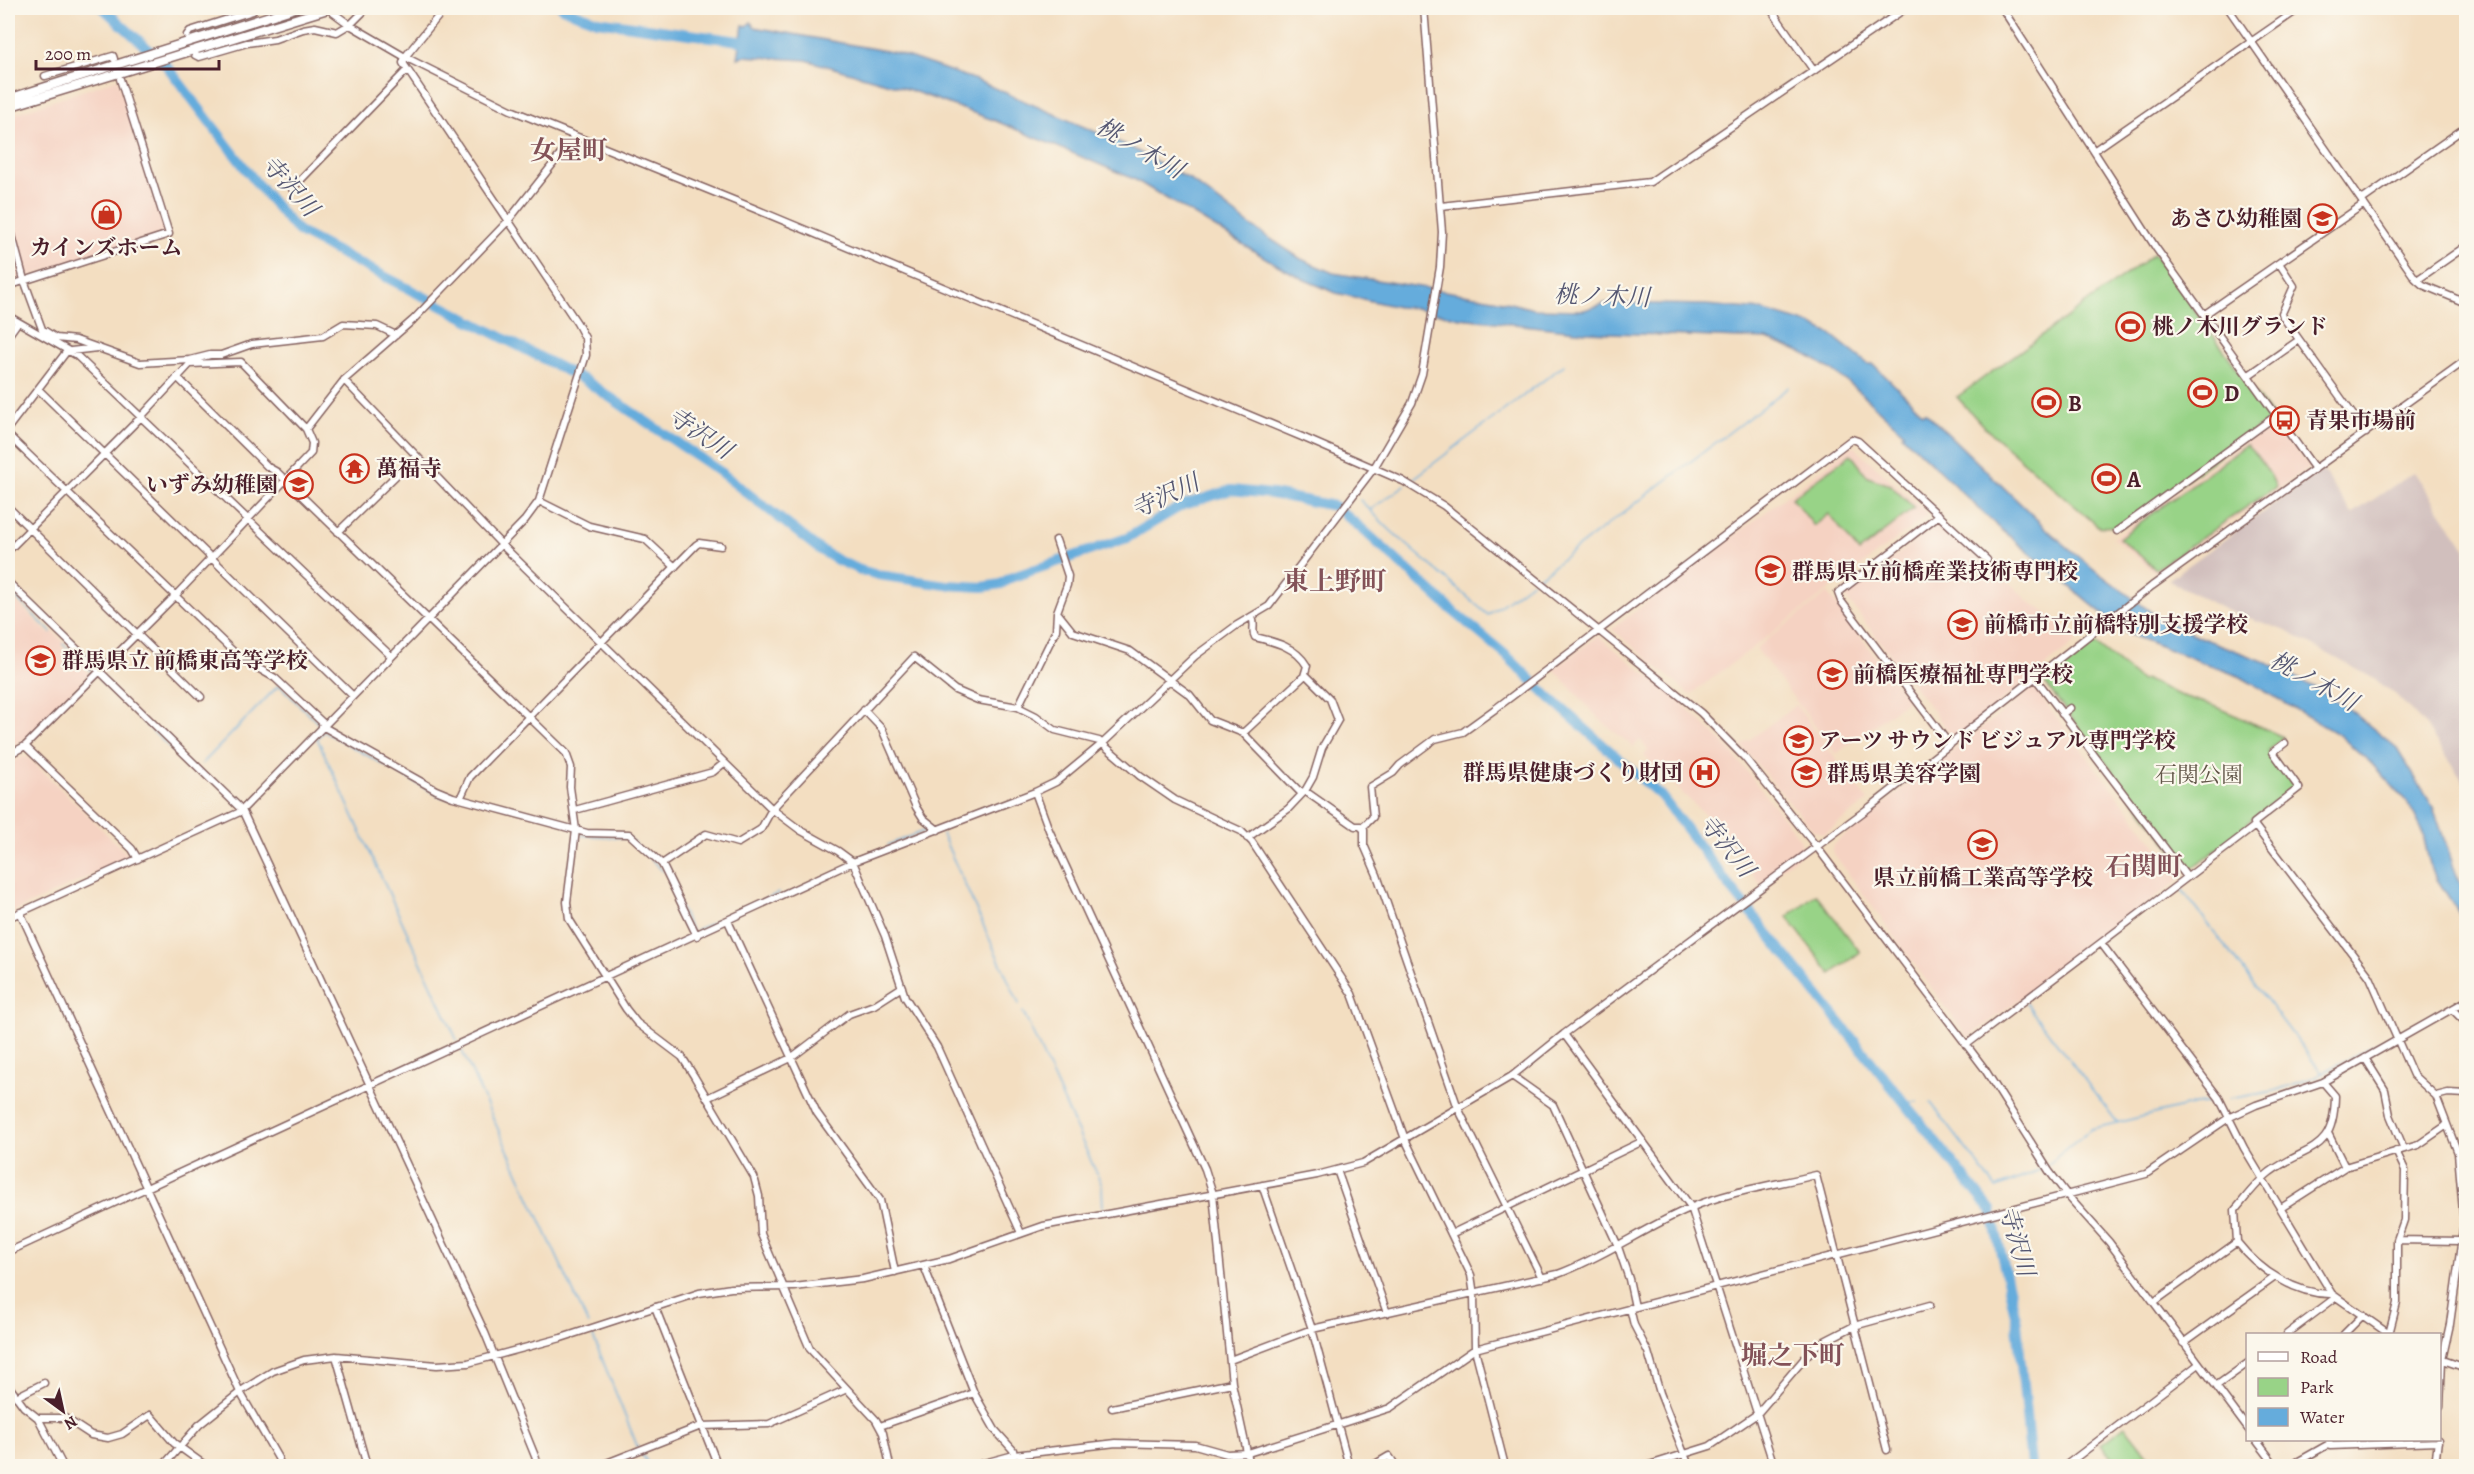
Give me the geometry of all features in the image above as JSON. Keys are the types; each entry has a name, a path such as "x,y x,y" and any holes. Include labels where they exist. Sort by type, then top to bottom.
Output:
{"highway":[{"path":"167,53 295,8"},
{"path":"8,99 329,8"},
{"path":"8,107 138,61"}],"street":[{"path":"329,8 350,25 405,57 511,110 846,246 1374,468 1414,486 1444,506 1600,630 1701,713 1723,734 1816,846 1984,1068 2030,1143 2068,1196 2109,1242 2246,1428"},
{"path":"195,56 199,57 247,43 275,39 315,27 333,33 350,25 367,8"},
{"path":"8,918 242,810 525,520 539,501 584,363 586,350 584,334 403,63 405,57 445,8"},
{"path":"8,1252 607,978 853,862 1035,792 1072,770 1169,680 1216,640 1252,618 1277,598 1374,468 1405,416 1417,390 1430,332 1440,267 1441,206 1424,8"},
{"path":"1770,8 1814,70"},
{"path":"1441,206 1650,182 1906,8"},
{"path":"2002,8 2156,248 2315,470"},
{"path":"2228,8 2417,280 2466,303"},
{"path":"2095,150 2300,8"},
{"path":"187,35 190,31 253,11"},
{"path":"45,76 113,56 114,59"},
{"path":"292,189 407,70"},
{"path":"8,286 170,234 120,79"},
{"path":"2205,314 2466,127"},
{"path":"306,429 344,380 422,310 508,221 575,136"},
{"path":"8,220 24,280 42,329 56,338 76,340 140,363 242,362 306,429 312,444 310,453 286,481 176,595 25,746 8,755"},
{"path":"2417,280 2466,246"},
{"path":"2279,263 2294,286 2282,315 2366,433"},
{"path":"8,316 76,355 391,656"},
{"path":"8,336 18,322"},
{"path":"8,551 140,418 190,362 210,355 221,355 252,344 323,336 343,324 377,326 396,335"},
{"path":"2249,375 2299,339"},
{"path":"8,428 68,351 98,348"},
{"path":"163,1467 199,1425 266,1374 287,1365 336,1356 437,1365 468,1363 592,1328 699,1293 719,1289 784,1288 853,1280 894,1272 924,1266 1043,1226 1262,1185 1363,1163 1512,1076 1564,1034 1950,745 2147,590 2466,360"},
{"path":"177,377 566,753 571,767 570,787 576,830 567,902 569,919 637,1023 682,1057 754,1177 759,1196 761,1234 812,1352 880,1426 890,1467"},
{"path":"344,380 501,544 772,809 800,830 853,862 885,936 909,1004 937,1047 1021,1233"},
{"path":"38,389 352,696"},
{"path":"2117,531 2277,415"},
{"path":"8,435 239,657 275,678 323,725 435,789 460,799 587,833 629,834 662,864 697,936"},
{"path":"1362,828 1373,817 1370,787 1393,773 1400,765 1435,739 1462,732 1855,439 1987,560"},
{"path":"338,532 416,456"},
{"path":"539,501 589,526 645,539 675,567"},
{"path":"8,507 201,697"},
{"path":"1939,515 1838,592 1841,601 1950,745"},
{"path":"460,799 470,777 699,543 721,546"},
{"path":"1018,707 1056,630 1057,612 1067,585 1068,576 1057,543"},
{"path":"8,582 242,810 372,1086 495,1356 539,1467"},
{"path":"1057,612 1074,632 1130,651 1197,702 1210,720 1243,733 1300,792 1305,791 1354,826 1362,828"},
{"path":"1243,733 1305,674 1307,666 1301,656 1292,649 1255,637 1252,618"},
{"path":"662,864 706,834 738,843 761,829 772,809 914,657 955,690 978,700 1018,707 1036,716 1055,730 1103,743 1140,776 1174,800 1230,825 1247,838 1352,994 1405,1139 1471,1275 1474,1294 1475,1349 1505,1467"},
{"path":"1247,838 1288,808 1305,791 1313,777 1323,748 1338,720 1330,699 1305,674"},
{"path":"2036,679 2187,877"},
{"path":"2062,714 2070,708"},
{"path":"864,710 882,729 916,807 923,818 938,830"},
{"path":"1966,1045 2254,826 2254,823 2299,788 2273,752 2284,743"},
{"path":"25,746 132,849 138,859"},
{"path":"575,810 713,772 724,763"},
{"path":"1035,792 1049,830 1205,1169 1213,1194 1232,1383 1250,1467"},
{"path":"2254,826 2370,977 2413,1075 2436,1096 2458,1153 2464,1222 2450,1324 2441,1360 2466,1368"},
{"path":"1362,828 1364,845 1377,875 1458,1108 1542,1278"},
{"path":"20,912 240,1392 281,1467"},
{"path":"728,921 826,1128 835,1135 880,1200 894,1272"},
{"path":"2101,943 2218,1098 2230,1117 2244,1148 2334,1296"},
{"path":"707,1098 791,1058 849,1014 874,1005 902,987"},
{"path":"973,1467 1014,1455 1116,1443 1195,1445 1227,1454 1248,1453 1339,1426 1390,1408 1475,1349 2146,1174 2230,1117 2323,1082 2466,1001"},
{"path":"2453,1010 2466,1023"},
{"path":"1564,1034 1691,1207 1774,1467"},
{"path":"2365,1058 2385,1090 2390,1115 2404,1149"},
{"path":"1512,1076 1553,1105 1617,1244 1629,1279 1634,1325 1648,1352 1660,1393 1689,1467"},
{"path":"2323,1082 2336,1096 2335,1115 2329,1135 2262,1178 2235,1210 2237,1242 2275,1276 2304,1290 2334,1296 2388,1333"},
{"path":"2436,1096 2448,1093 2466,1094"},
{"path":"2281,1208 2345,1167 2418,1145 2446,1125"},
{"path":"2329,1135 2345,1167"},
{"path":"1451,1234 1643,1141"},
{"path":"2389,1333 2397,1303 2397,1240 2404,1220 2405,1170 2396,1151"},
{"path":"1337,1170 1387,1314"},
{"path":"1230,1360 1312,1329 1474,1294 1578,1267 1617,1244 1691,1207 1816,1175 1887,1450"},
{"path":"1262,1185 1312,1329 1349,1467"},
{"path":"2397,1240 2461,1241"},
{"path":"2154,1302 2237,1242"},
{"path":"924,1266 974,1393 995,1430 1013,1450 1014,1455"},
{"path":"2183,1342 2275,1276"},
{"path":"2289,1333 2334,1296"},
{"path":"1646,1467 1714,1443 1757,1414 1815,1346 1854,1326 1930,1305"},
{"path":"655,1307 718,1467"},
{"path":"2346,1333 2363,1315"},
{"path":"336,1356 367,1467"},
{"path":"2065,1467 2199,1364"},
{"path":"2216,1386 2246,1364"},
{"path":"16,1397 44,1383"},
{"path":"1112,1408 1232,1383"},
{"path":"8,1385 16,1397 38,1418 63,1467"},
{"path":"599,1467 701,1426 765,1425 843,1393 847,1389"},
{"path":"880,1426 974,1393"},
{"path":"38,1418 65,1418 91,1435 108,1438 122,1434 150,1415 162,1431 179,1447 206,1467"},
{"path":"2257,1441 2276,1467"},
{"path":"2290,1467 2329,1442 2438,1441 2435,1467"},
{"path":"1022,1454 1024,1467"},
{"path":"1372,1467 1389,1456 1396,1467"}],"shaded area":[{"path":"118,79 166,233 8,283 8,116"},
{"path":"2275,420 2309,468 2156,573 2113,538"},
{"name":"群馬県立前橋産業技術専門校","path":"1851,447 1854,447 1926,512 1927,516 1690,695 1612,629"},
{"path":"2322,470 2352,514 2414,472 2466,549 2466,786 2427,727 2395,694 2371,677 2284,630 2226,610 2168,580"},
{"name":"前橋市立前橋特別支援学校","path":"1938,524 1942,524 1987,566 1996,570 2032,604 2041,608 2078,640 1957,737 1951,735 1846,597 1848,592"},
{"name":"群馬県立 前橋東高等学校","path":"8,593 49,634 52,631 64,642 61,646 89,674 29,737 8,749"},
{"name":"前橋医療福祉専門学校","path":"1828,593 1908,700 1836,754 1756,648"},
{"name":"群馬県健康づくり財団","path":"1598,636 1680,701 1729,749 1800,839 1802,853 1760,884 1730,839 1644,756 1648,750 1640,740 1633,747 1597,717 1554,669"},
{"path":"2034,688 2180,879 1968,1038 1832,851 1833,845"},
{"name":"群馬県美容学園","path":"1796,705 1868,801 1824,834 1813,830 1741,746"},
{"path":"22,757 29,758 128,855 127,859 8,914 8,764"}],"green space":[{"name":"桃ノ木川グランド","path":"2154,254 2271,418 2123,526 2099,527 1984,427 1957,397"},
{"path":"2246,445 2264,464 2276,487 2156,569 2119,538"},
{"path":"1851,454 1868,477 1890,485 1914,508 1859,552 1829,514 1814,526 1792,498"},
{"name":"石関公園","path":"2093,642 2141,681 2144,679 2179,695 2217,707 2283,737 2268,751 2294,785 2293,788 2190,870 2044,682"},
{"path":"1816,894 1860,952 1831,974 1787,917"},
{"path":"2125,1426 2151,1459 2141,1466 2119,1466 2101,1444"}],"water":[{"path":"751,22 754,27 897,53 976,80 1128,146 1189,179 1251,226 1301,259 1333,273 1494,299 1534,309 1584,310 1606,303 1706,305 1762,310 1812,325 1830,334 1868,364 1873,364 2051,533 2096,571 2158,617 2202,638 2263,661 2316,688 2344,705 2397,748 2433,807 2466,895 2466,924 2431,870 2422,830 2406,801 2371,763 2339,735 2241,677 2126,633 1996,525 1902,435 1904,433 1854,387 1805,354 1767,339 1585,332 1460,318 1336,293 1305,280 1274,263 1134,179 996,121 907,89 806,60 743,56 738,58 743,25 747,26"}],"waterway":[{"name":"寺沢川","path":"103,8 166,65 258,185 301,233 586,381 719,471 819,549 860,570 878,575 946,585 983,587 1001,584 1010,578 1127,538 1183,505 1231,490 1272,494 1335,506 1507,656 1550,698 1661,796 1728,884 1991,1210 2017,1323 2031,1466"},
{"name":"桃ノ木川","path":"562,8 597,21 753,43"},
{"path":"1409,482 1564,365"},
{"path":"1536,579 1789,387"},
{"path":"1370,510 1405,485"},
{"path":"1360,500 1390,530 1488,615 1533,581"},
{"path":"8,590 51,632"},
{"path":"63,644 91,671"},
{"path":"99,679 195,772"},
{"path":"202,764 279,685 318,723"},
{"path":"448,798 440,796 324,731 317,738 457,1040"},
{"path":"888,845 929,829"},
{"path":"942,834 1019,1004"},
{"path":"579,835 629,838 663,871"},
{"path":"2180,887 2322,1073"},
{"path":"671,889 692,932"},
{"path":"696,930 779,893"},
{"path":"2026,1003 2117,1122"},
{"path":"1023,1012 1102,1185 1103,1211"},
{"path":"2229,1099 2274,1091 2315,1077 2391,1036"},
{"path":"462,1051 588,1324"},
{"path":"1903,1102 1917,1102"},
{"path":"2048,1164 2091,1129 2195,1104 2214,1102"},
{"path":"1931,1103 1996,1188 2044,1167"},
{"path":"592,1334 638,1448"},
{"path":"640,1452 650,1466"}],"place":[{"name":"カインズホーム","path":"106,215"},
{"name":"あさひ幼稚園","path":"2323,218"},
{"name":"桃ノ木川グランド","path":"2131,326"},
{"name":"D","path":"2203,393"},
{"name":"B","path":"2047,403"},
{"name":"青果市場前","path":"2285,420"},
{"name":"萬福寺","path":"355,468"},
{"name":"A","path":"2106,479"},
{"name":"いずみ幼稚園","path":"299,484"},
{"name":"群馬県立前橋産業技術専門校","path":"1771,571"},
{"name":"前橋市立前橋特別支援学校","path":"1963,624"},
{"name":"群馬県立 前橋東高等学校","path":"41,660"},
{"name":"前橋医療福祉専門学校","path":"1832,674"},
{"name":"アーツ サウンド ビジュアル専門学校","path":"1798,740"},
{"name":"群馬県健康づくり財団","path":"1704,772"},
{"name":"群馬県美容学園","path":"1806,773"},
{"name":"県立前橋工業高等学校","path":"1983,845"}],"district":[{"name":"女屋町","path":"569,150"},
{"name":"東上野町","path":"1335,581"},
{"name":"石関町","path":"2144,866"},
{"name":"堀之下町","path":"1793,1355"}]}
